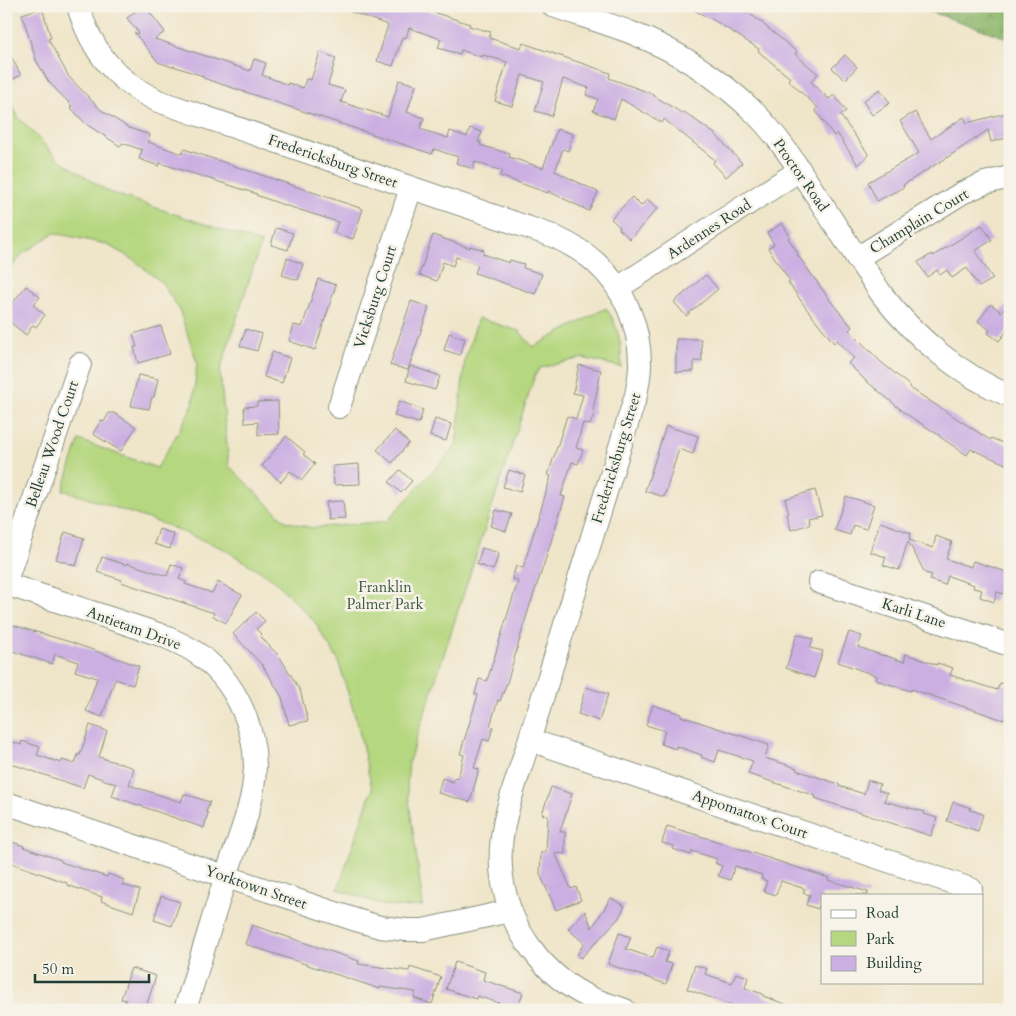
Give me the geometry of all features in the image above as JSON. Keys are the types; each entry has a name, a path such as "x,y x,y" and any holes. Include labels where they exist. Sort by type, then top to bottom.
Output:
{"street":[{"name":"Fredericksburg Street","path":"78,6 83,24 95,46 110,67 132,87 158,101 563,240 596,262 618,288 630,311 638,340 640,364 636,395 507,809 501,837 500,859 505,894 510,911 521,934 533,952 570,986 593,999 625,1010"},
{"name":"Proctor Road","path":"553,6 632,33 674,52 714,78 739,98 782,144 883,296 909,326 964,370 1010,396"},
{"name":"Ardennes Road","path":"618,288 800,170"},
{"name":"Champlain Court","path":"857,258 962,193 985,183 1010,177"},
{"name":"Vicksburg Court","path":"339,406 411,188"},
{"name":"Belleau Wood Court","path":"6,582 80,364"},
{"name":"Antietam Drive","path":"6,582 175,641 193,650 219,673 229,685 240,703 248,722 254,746 254,787 185,1010"},
{"name":"Karli Lane","path":"819,582 1010,645"},
{"name":"Appomattox Court","path":"530,740 971,889"},
{"name":"Yorktown Street","path":"6,802 380,927 423,930 510,911"}],"green space":[{"path":"914,6 1010,6 1010,39"},
{"name":"Franklin Palmer Park","path":"6,95 19,118 58,159 109,192 261,243 220,371 229,466 285,521 312,528 387,521 456,446 465,359 478,318 519,331 533,347 606,308 614,322 619,336 621,367 582,358 540,368 535,375 409,761 407,785 423,906 400,907 382,905 338,889 372,789 358,726 338,660 314,621 273,579 224,549 166,525 63,490 79,440 157,468 193,404 197,362 179,309 162,283 134,260 106,244 54,233 22,254 6,274"}],"building":[{"path":"141,6 145,6 165,32 155,39 250,71 254,59 266,63 262,75 288,85 288,83 303,88 306,79 311,80 320,52 336,58 328,85 345,90 341,102 388,117 399,80 416,85 407,112 424,118 420,129 448,138 450,131 467,137 470,128 482,132 478,142 481,142 480,145 510,154 509,157 543,168 557,129 573,134 568,151 563,149 555,171 598,192 589,211 548,191 548,193 500,176 502,171 475,162 473,169 456,163 458,157 434,149 432,154 158,62 134,32 139,33 127,18"},
{"path":"341,6 414,6 491,32 489,38 521,48 523,43 610,73 609,78 650,93 683,114 684,112 715,134 742,163 726,177 713,163 715,160 664,119 662,123 621,99 614,119 593,111 598,99 586,95 589,88 563,79 552,116 535,111 544,82 522,75 512,106 495,101 507,62 461,50 460,54 438,48 441,39 409,28 406,38 402,37 393,66 377,61 388,25 340,8"},
{"path":"686,6 738,6 763,23 797,52 795,54 818,74 811,82 829,99 834,95 846,111 840,115 869,155 858,165 837,133 834,136 815,110 818,108 788,80 790,78 758,51 759,49 717,22"},
{"path":"42,8 51,38 48,39 69,77 101,110 129,128 150,135 148,142 182,154 184,149 363,209 353,239 334,233 338,222 160,163 159,166 139,159 142,150 123,143 120,146 86,124 48,81 36,60 22,14"},
{"path":"6,47 21,75 6,83"},
{"path":"845,55 857,67 845,80 832,68"},
{"path":"880,89 890,103 872,115 863,101"},
{"path":"915,112 931,139 964,117 967,123 1010,112 1010,116 1007,118 1008,123 1010,122 1010,137 991,142 988,130 903,185 904,187 877,201 868,182 919,153 900,121"},
{"path":"632,197 641,206 647,199 658,208 630,239 611,219"},
{"path":"782,223 790,236 788,238 797,254 832,303 852,327 849,330 910,388 990,440 991,438 1010,446 1010,466 971,449 967,455 905,413 865,380 848,363 854,358 837,340 834,343 806,308 768,248 774,244 767,233"},
{"path":"982,225 992,240 975,251 993,279 979,287 967,268 952,278 947,270 940,275 937,270 927,277 918,262 932,254 933,256"},
{"path":"276,228 293,233 288,250 271,245"},
{"path":"433,235 470,248 470,246 484,250 483,254 509,263 510,260 524,264 523,268 542,274 535,294 475,273 478,265 456,257 453,266 443,262 437,281 419,275"},
{"path":"287,258 303,264 298,280 282,275"},
{"path":"706,275 718,289 686,316 674,302"},
{"path":"318,279 336,285 315,350 289,341 294,325 302,327"},
{"path":"26,286 40,297 33,305 45,315 36,327 33,325 26,335 6,319 6,311"},
{"path":"411,301 429,307 408,370 390,365"},
{"path":"1010,301 1010,327 999,341 988,333 990,330 978,321 991,304 1001,312"},
{"path":"161,326 170,354 138,363 134,347 137,347 133,334"},
{"path":"246,329 262,334 257,351 240,346"},
{"path":"449,333 465,339 460,355 444,350"},
{"path":"676,339 701,339 702,361 694,361 694,371 676,372"},
{"path":"272,352 290,358 282,383 264,377"},
{"path":"579,365 601,370 593,410 595,411 590,425 583,423 576,448 583,450 578,464 572,462 561,496 565,497 507,683 500,701 498,700 490,726 493,727 489,741 483,739 474,768 479,769 470,802 438,793 442,778 453,782 455,777 458,778 464,755 460,754 478,695 475,694 479,679 487,681 518,581 512,579 516,566 523,568 551,476 548,475 567,416 576,419 583,395 573,393"},
{"path":"410,366 440,376 435,390 406,381"},
{"path":"138,375 158,379 149,409 131,406"},
{"path":"278,401 279,434 258,435 258,422 245,423 244,407 257,406 257,402"},
{"path":"399,401 423,410 419,423 394,416"},
{"path":"109,413 114,413 136,427 121,451 93,434 101,420 104,422"},
{"path":"435,419 451,424 446,441 430,436"},
{"path":"666,426 698,436 693,454 679,449 664,497 645,491"},
{"path":"395,430 409,443 392,463 377,450"},
{"path":"286,436 305,452 303,454 315,464 302,480 290,471 281,482 262,466"},
{"path":"359,464 360,484 334,485 333,466"},
{"path":"400,470 412,481 401,493 389,482"},
{"path":"509,470 525,475 520,492 503,487"},
{"path":"815,490 822,515 808,518 810,524 791,530 785,499"},
{"path":"846,496 874,505 866,529 853,525 850,535 834,530"},
{"path":"343,501 345,519 328,520 326,502"},
{"path":"496,510 512,514 506,531 491,526"},
{"path":"880,522 911,533 909,540 933,548 936,536 952,542 946,559 971,567 973,561 1010,573 1010,596 997,592 994,602 980,597 982,590 973,588 974,585 948,576 945,585 930,580 932,575 925,573 908,541 899,570 883,565 886,557 870,552"},
{"path":"159,529 174,534 170,549 154,544"},
{"path":"65,532 84,538 76,566 56,559"},
{"path":"482,548 499,553 493,570 477,564"},
{"path":"102,557 167,576 171,564 183,568 179,579 186,582 185,584 212,593 218,582 242,595 226,623 213,616 214,613 121,582 122,580 97,572"},
{"path":"256,612 265,621 256,629 261,634 260,636 278,654 300,690 308,721 289,725 282,697 263,666 233,634"},
{"path":"6,623 70,642 139,666 133,685 115,679 102,717 86,711 97,678 75,671 78,662 55,654 52,664 6,649"},
{"path":"849,632 862,636 858,647 884,656 904,662 906,654 937,665 937,663 953,668 950,675 997,690 1000,683 1010,686 1010,704 1004,720 911,689 911,691 876,680 877,676 838,662"},
{"path":"797,634 813,639 810,648 823,651 814,678 786,668"},
{"path":"586,687 608,694 599,721 578,714"},
{"path":"653,705 769,745 765,758 797,768 796,770 839,784 839,786 864,794 868,780 880,784 878,790 887,793 884,801 925,812 924,814 937,818 931,836 748,774 753,761 719,750 715,762 701,757 702,755 676,746 676,749 661,744 665,731 646,725"},
{"path":"90,725 107,731 99,757 134,768 129,785 181,802 184,794 210,802 206,812 208,813 204,828 112,796 116,784 88,774 83,788 6,762 6,740 21,745 22,741 40,747 37,755 61,763 62,760 75,764"},
{"path":"551,787 572,794 560,832 565,832 565,854 555,853 571,889 576,887 581,900 556,910 540,874 541,852 546,852 548,816 542,814"},
{"path":"953,802 983,814 978,831 947,821"},
{"path":"667,826 829,878 828,880 868,892 868,894 821,894 818,909 806,905 810,895 803,893 805,889 781,881 776,895 764,891 767,881 761,879 762,875 735,866 730,880 718,876 722,866 715,863 717,859 692,851 691,855 673,849 674,846 662,843"},
{"path":"6,840 61,860 61,862 107,877 108,874 124,880 122,885 140,890 133,912 101,901 102,897 6,861"},
{"path":"161,896 180,902 172,926 154,920"},
{"path":"611,898 625,906 618,919 581,958 577,955 584,943 568,929 585,911 592,928"},
{"path":"252,925 359,961 358,964 409,971 410,967 441,977 432,1004 414,998 416,992 380,987 380,989 245,944"},
{"path":"619,933 631,937 626,949 653,958 657,947 669,951 665,962 672,964 666,984 608,964"},
{"path":"455,962 485,972 483,980 523,993 517,1010 497,1010 499,1003 477,996 476,999 446,989"},
{"path":"695,965 707,969 705,974 732,983 736,973 748,977 745,988 796,1008 796,1010 745,1010 687,989"},
{"path":"131,968 156,976 145,1010 123,1010 126,1000 121,999"}]}
